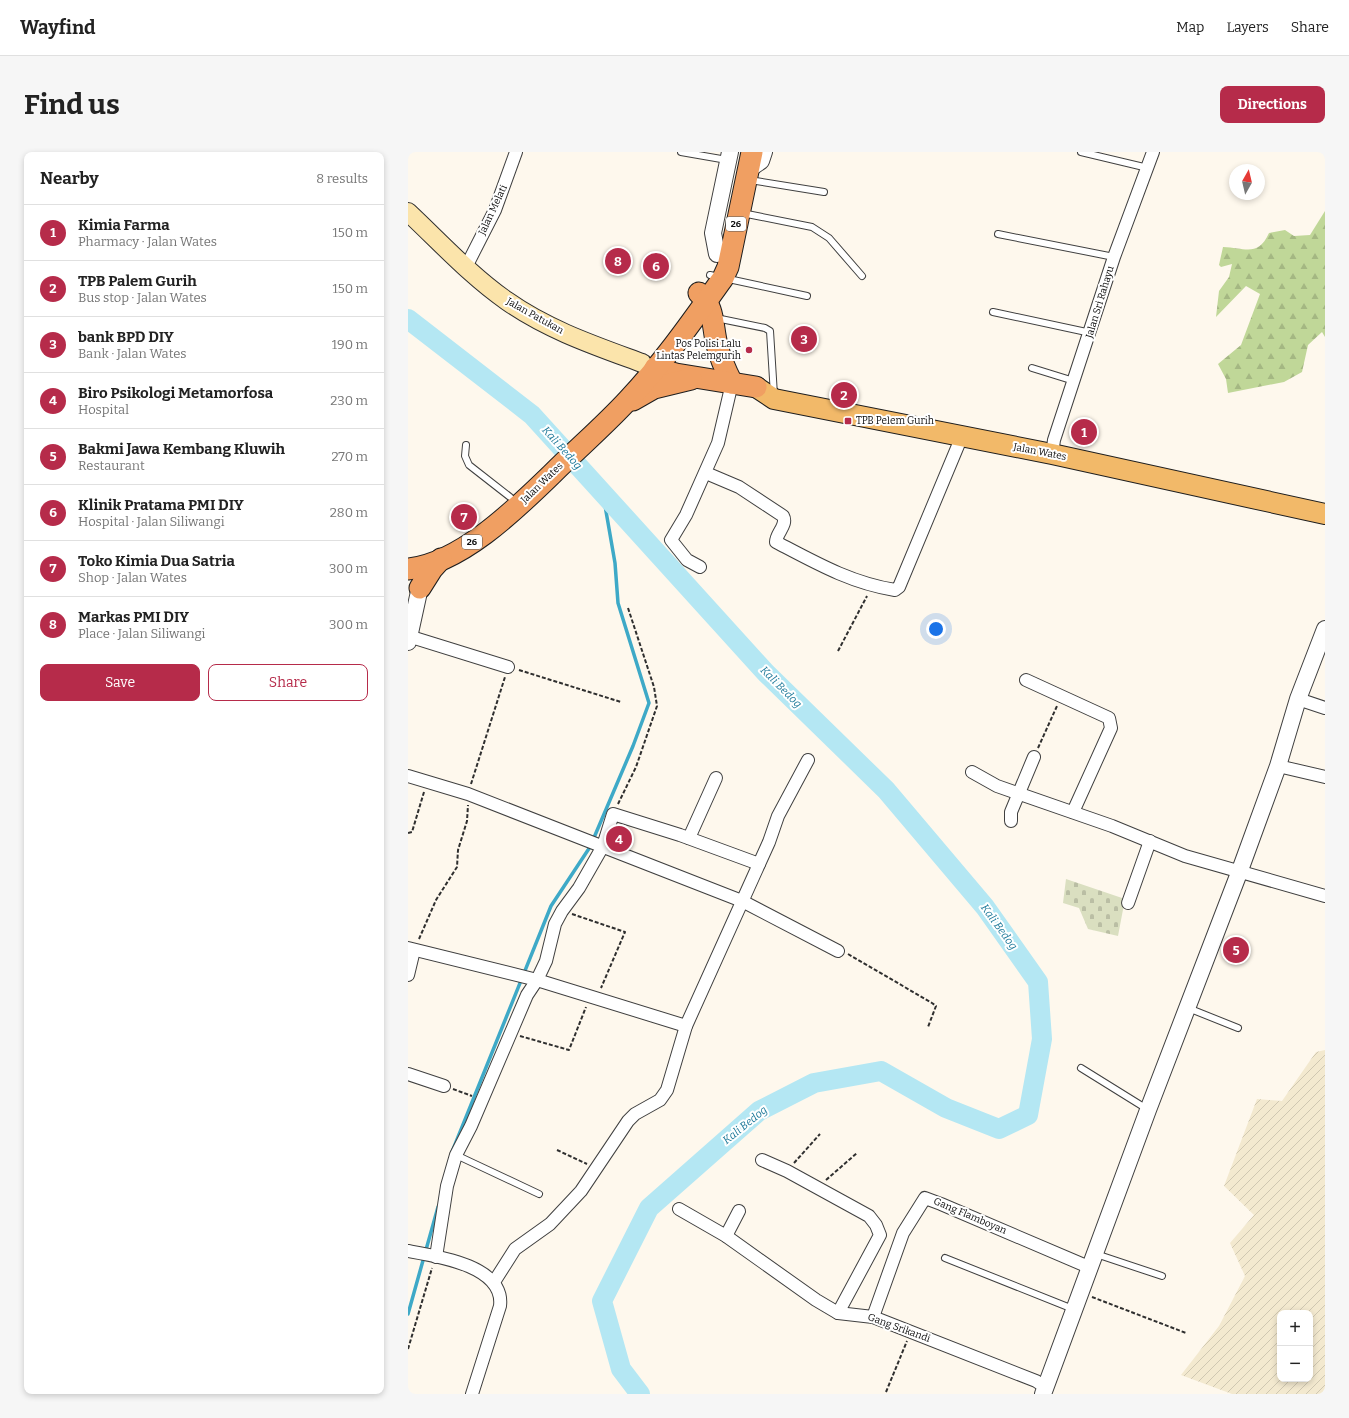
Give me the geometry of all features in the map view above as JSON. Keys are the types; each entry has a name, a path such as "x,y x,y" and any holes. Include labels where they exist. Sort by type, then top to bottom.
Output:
{"highway":[{"name":"26","path":"716,277 728,268 739,212 741,161"},
{"name":"26","path":"649,365 706,303 716,277 717,254 741,161"},
{"path":"706,303 717,346 732,383"},
{"name":"Jalan Wates","path":"649,365 700,378 768,391"},
{"name":"Jalan Wates","path":"418,568 427,551 472,528 519,493 602,420 649,365"},
{"name":"Jalan Wates","path":"602,420 649,365"},
{"path":"602,420 654,388 683,380 700,378"},
{"name":"Jalan Wates","path":"418,568 477,539 519,493"}],"main road":[{"name":"Jalan Patukan","path":"408,212 466,267 506,301 539,321 574,337 649,365"},
{"name":"Jalan Wates","path":"768,391 962,436 1053,447 1325,500"},
{"name":"Jalan Wates","path":"768,391 922,417 1053,447 1325,514"}],"street":[{"name":"Jalan Melati","path":"466,267 495,210 516,152"},
{"path":"741,161 761,161 764,152"},
{"name":"Jalan Sri Rahayu","path":"1053,447 1091,333 1114,257 1153,152"},
{"path":"700,567 687,560 671,540 686,515 706,473 718,443 732,383"},
{"path":"706,473 739,487 784,516 785,522 776,538 776,542 836,574 872,586 895,590 899,587 962,436"},
{"path":"418,568 408,638 508,667"},
{"path":"1044,1390 1148,1110 1239,873 1278,766 1298,699 1325,629"},
{"path":"1026,680 1109,718 1111,723 1112,728 1073,812"},
{"path":"1298,699 1325,708"},
{"path":"1010,821 1011,812 1034,757"},
{"path":"494,1282 515,1249 550,1224 582,1192 596,1168 635,1114 660,1100 667,1090 686,1026 759,864 778,816 808,760"},
{"path":"1278,766 1325,777"},
{"path":"972,772 997,786 1019,792 1073,812 1185,856 1239,873 1325,896"},
{"path":"408,776 468,794 582,837 742,901 838,951"},
{"path":"690,838 716,778"},
{"path":"429,1255 456,1155 471,1126 527,995 532,979 546,961 555,924 562,911 579,888 613,814 690,838 759,864"},
{"path":"1128,903 1150,841"},
{"path":"408,975 411,949 532,979 686,1026"},
{"path":"408,1074 444,1086"},
{"path":"762,1160 787,1171 869,1216 876,1225 880,1234 838,1313"},
{"name":"Gang Flamboyan","path":"873,1317 903,1233 925,1198 1093,1261"},
{"name":"Gang Srikandi","path":"679,1209 726,1236 816,1300 838,1313 873,1317 1036,1381 1044,1390"},
{"path":"726,1236 739,1211"},
{"path":"408,1251 429,1255 474,1268 485,1274 494,1282 501,1298 500,1306 472,1394"}],"lane":[{"path":"681,152 741,161 824,192"},
{"path":"1081,152 1148,168"},
{"path":"739,212 812,227 829,238 862,276"},
{"path":"998,234 1114,257"},
{"path":"716,277 807,296"},
{"path":"706,303 770,331 768,391"},
{"path":"993,312 1091,333"},
{"path":"1032,368 1074,381"},
{"path":"466,445 465,456 469,465 519,493"},
{"path":"1188,1008 1238,1028"},
{"path":"1081,1068 1143,1105 1148,1110"},
{"path":"456,1155 539,1194"},
{"path":"945,1258 1073,1309"},
{"path":"1093,1261 1162,1276"}],"path":[{"path":"838,651 872,586"},
{"path":"613,814 636,767 657,706 654,687 628,608"},
{"path":"411,949 436,900 457,867 460,842 467,821 468,794 508,667 621,702"},
{"path":"1034,757 1061,696"},
{"path":"408,833 412,832 427,781"},
{"path":"510,1033 569,1050 625,932 562,911"},
{"path":"838,951 852,955 936,1006 936,1010 928,1027"},
{"path":"444,1086 472,1096"},
{"path":"787,1171 820,1134"},
{"path":"557,1150 596,1168"},
{"path":"818,1188 857,1153"},
{"path":"408,1349 429,1255"},
{"path":"1079,1293 1186,1333"},
{"path":"886,1392 910,1331"}],"shaded area":[{"path":"1325,1050 1325,1394 1232,1394 1181,1375 1219,1326 1245,1276 1230,1243 1254,1215 1224,1186 1257,1099 1282,1101 1316,1052"}],"green space":[{"path":"1325,211 1325,337 1322,332 1308,345 1302,372 1284,382 1228,393 1226,379 1218,364 1241,345 1260,294 1246,286 1216,317 1219,291 1229,277 1232,264 1221,267 1219,265 1223,247 1245,249 1256,248 1265,241 1269,233 1285,230 1294,236 1310,235"},
{"path":"1066,879 1125,899 1118,936 1088,929 1079,908 1063,903"}],"waterway":[{"name":"Kali Bedog","path":"408,319 532,415 766,673 886,790 985,907 1038,982 1042,1039 1028,1115 999,1129 946,1108 881,1071 814,1083 759,1111 649,1208 602,1301 621,1369 640,1394"},
{"path":"452,1152 551,906 590,847 633,746 649,703 618,603 615,563 603,494"},
{"path":"408,1314 438,1207"}],"place":[{"name":"Markas PMI DIY","path":"618,261"},
{"name":"Klinik Pratama PMI DIY","path":"656,266"},
{"name":"bank BPD DIY","path":"804,339"},
{"name":"Pos Polisi Lalu Lintas Pelemgurih","path":"749,350"},
{"name":"TPB Palem Gurih","path":"844,395"},
{"name":"TPB Pelem Gurih","path":"848,421"},
{"name":"Kimia Farma","path":"1084,432"},
{"name":"Toko Kimia Dua Satria","path":"464,517"},
{"name":"Biro Psikologi Metamorfosa","path":"619,839"},
{"name":"Bakmi Jawa Kembang Kluwih","path":"1236,950"}]}
